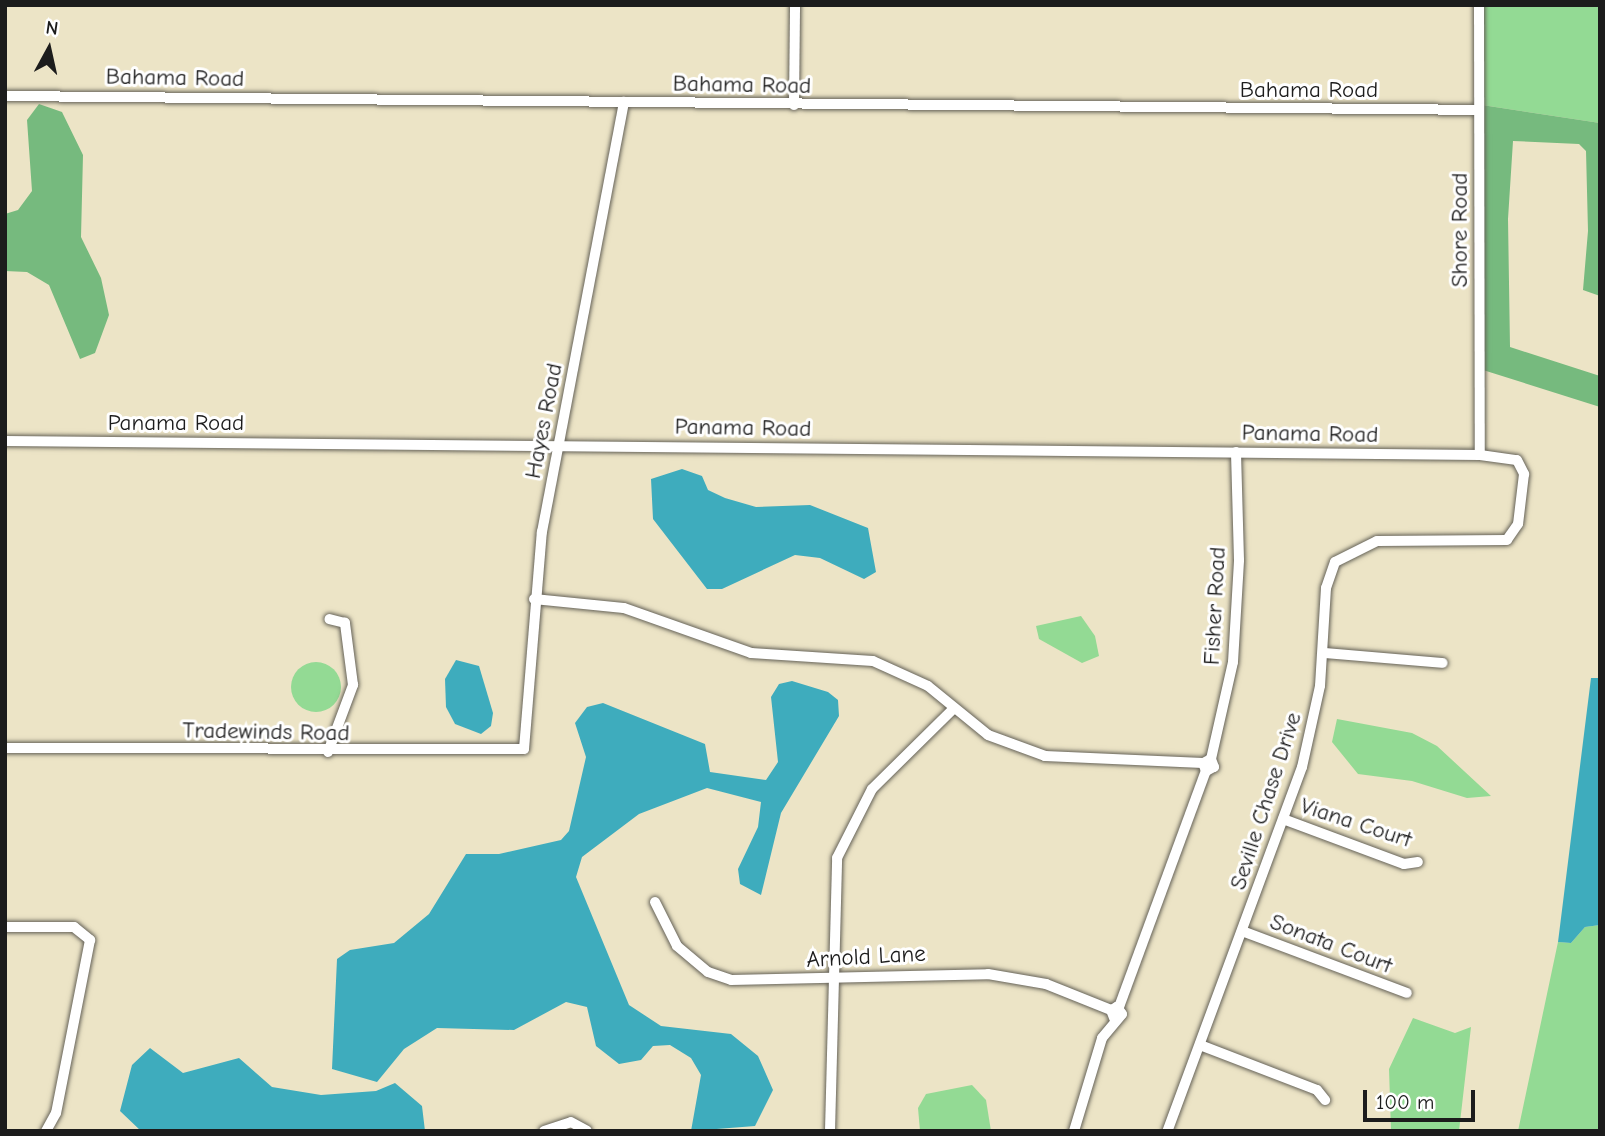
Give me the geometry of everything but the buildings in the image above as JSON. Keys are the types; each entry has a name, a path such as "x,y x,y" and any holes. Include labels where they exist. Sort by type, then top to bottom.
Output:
{"street":[{"path":"794,105 795,5"},
{"name":"Shore Road","path":"1479,5 1480,455"},
{"name":"Bahama Road","path":"5,96 1478,110"},
{"name":"Hayes Road","path":"524,750 534,599 624,102"},
{"name":"Panama Road","path":"5,441 1480,455"},
{"name":"Fisher Road","path":"1074,1131 1092,1064 1115,1012 1206,764 1233,662 1239,560 1236,452"},
{"name":"Seville Chase Drive","path":"1167,1131 1311,738 1324,653 1326,588 1335,562 1347,552 1377,541 1500,542 1513,536 1522,466 1513,458 1480,455"},
{"path":"534,599 624,608 751,653 873,662 928,687 988,735 1045,756 1206,764"},
{"path":"328,752 353,685 345,623 329,620"},
{"path":"1324,653 1443,663"},
{"path":"830,1131 833,882 844,834 872,789 954,709"},
{"name":"Tradewinds Road","path":"5,748 328,752 524,750"},
{"name":"Viana Court","path":"1283,819 1404,864 1418,862"},
{"name":"Arnold Lane","path":"655,902 677,947 708,972 752,983 988,974 1046,984 1115,1012"},
{"path":"5,927 74,927 90,940 56,1113 46,1131"},
{"name":"Sonata Court","path":"1242,931 1407,993"},
{"path":"1200,1045 1317,1090 1325,1100"},
{"path":"544,1131 570,1122 587,1131"}],"green space":[{"path":"1483,5 1600,5 1600,123 1482,105"},
{"path":"39,104 62,112 83,155 81,237 101,278 109,315 95,353 80,359 49,285 27,272 5,271 5,214 18,210 32,191 27,120"},
{"path":"1482,105 1600,123 1600,296 1583,290 1588,231 1586,151 1579,144 1513,141 1508,219 1510,347 1600,376 1600,407 1483,370"},
{"path":"1081,616 1095,636 1099,656 1082,663 1039,639 1036,626"},
{"path":"316,662 334,669 341,687 334,705 316,712 298,705 291,687 298,669"},
{"path":"1337,719 1412,733 1437,746 1491,796 1467,798 1412,781 1358,774 1332,742"},
{"path":"1600,925 1600,1131 1518,1131 1558,942 1571,943 1585,927"},
{"path":"1413,1018 1455,1033 1471,1027 1459,1131 1391,1131 1389,1069"},
{"path":"972,1085 986,1100 991,1131 920,1131 918,1108 926,1094"}],"water":[{"path":"682,469 702,476 708,490 725,498 756,507 810,505 868,528 876,572 864,579 820,558 795,555 722,589 707,589 653,519 651,479"},
{"path":"456,660 479,666 493,713 491,726 481,734 455,724 446,707 445,679"},
{"path":"1591,678 1600,678 1600,925 1585,927 1571,943 1558,942"},
{"path":"792,681 828,692 838,700 839,716 781,813 761,895 740,884 738,869 758,827 761,802 707,788 639,814 582,857 576,877 629,1005 661,1026 731,1034 758,1056 773,1090 755,1126 691,1131 701,1075 691,1058 670,1045 653,1046 641,1060 619,1064 596,1046 587,1007 566,1002 514,1030 437,1028 404,1049 377,1082 332,1069 337,959 350,950 394,943 429,914 466,854 499,854 561,840 569,831 586,757 575,723 587,707 603,703 705,744 710,772 766,780 778,762 771,697 779,684"},
{"path":"150,1048 183,1073 239,1058 272,1087 321,1095 376,1091 395,1083 422,1106 425,1131 141,1131 120,1111 132,1065"}]}
